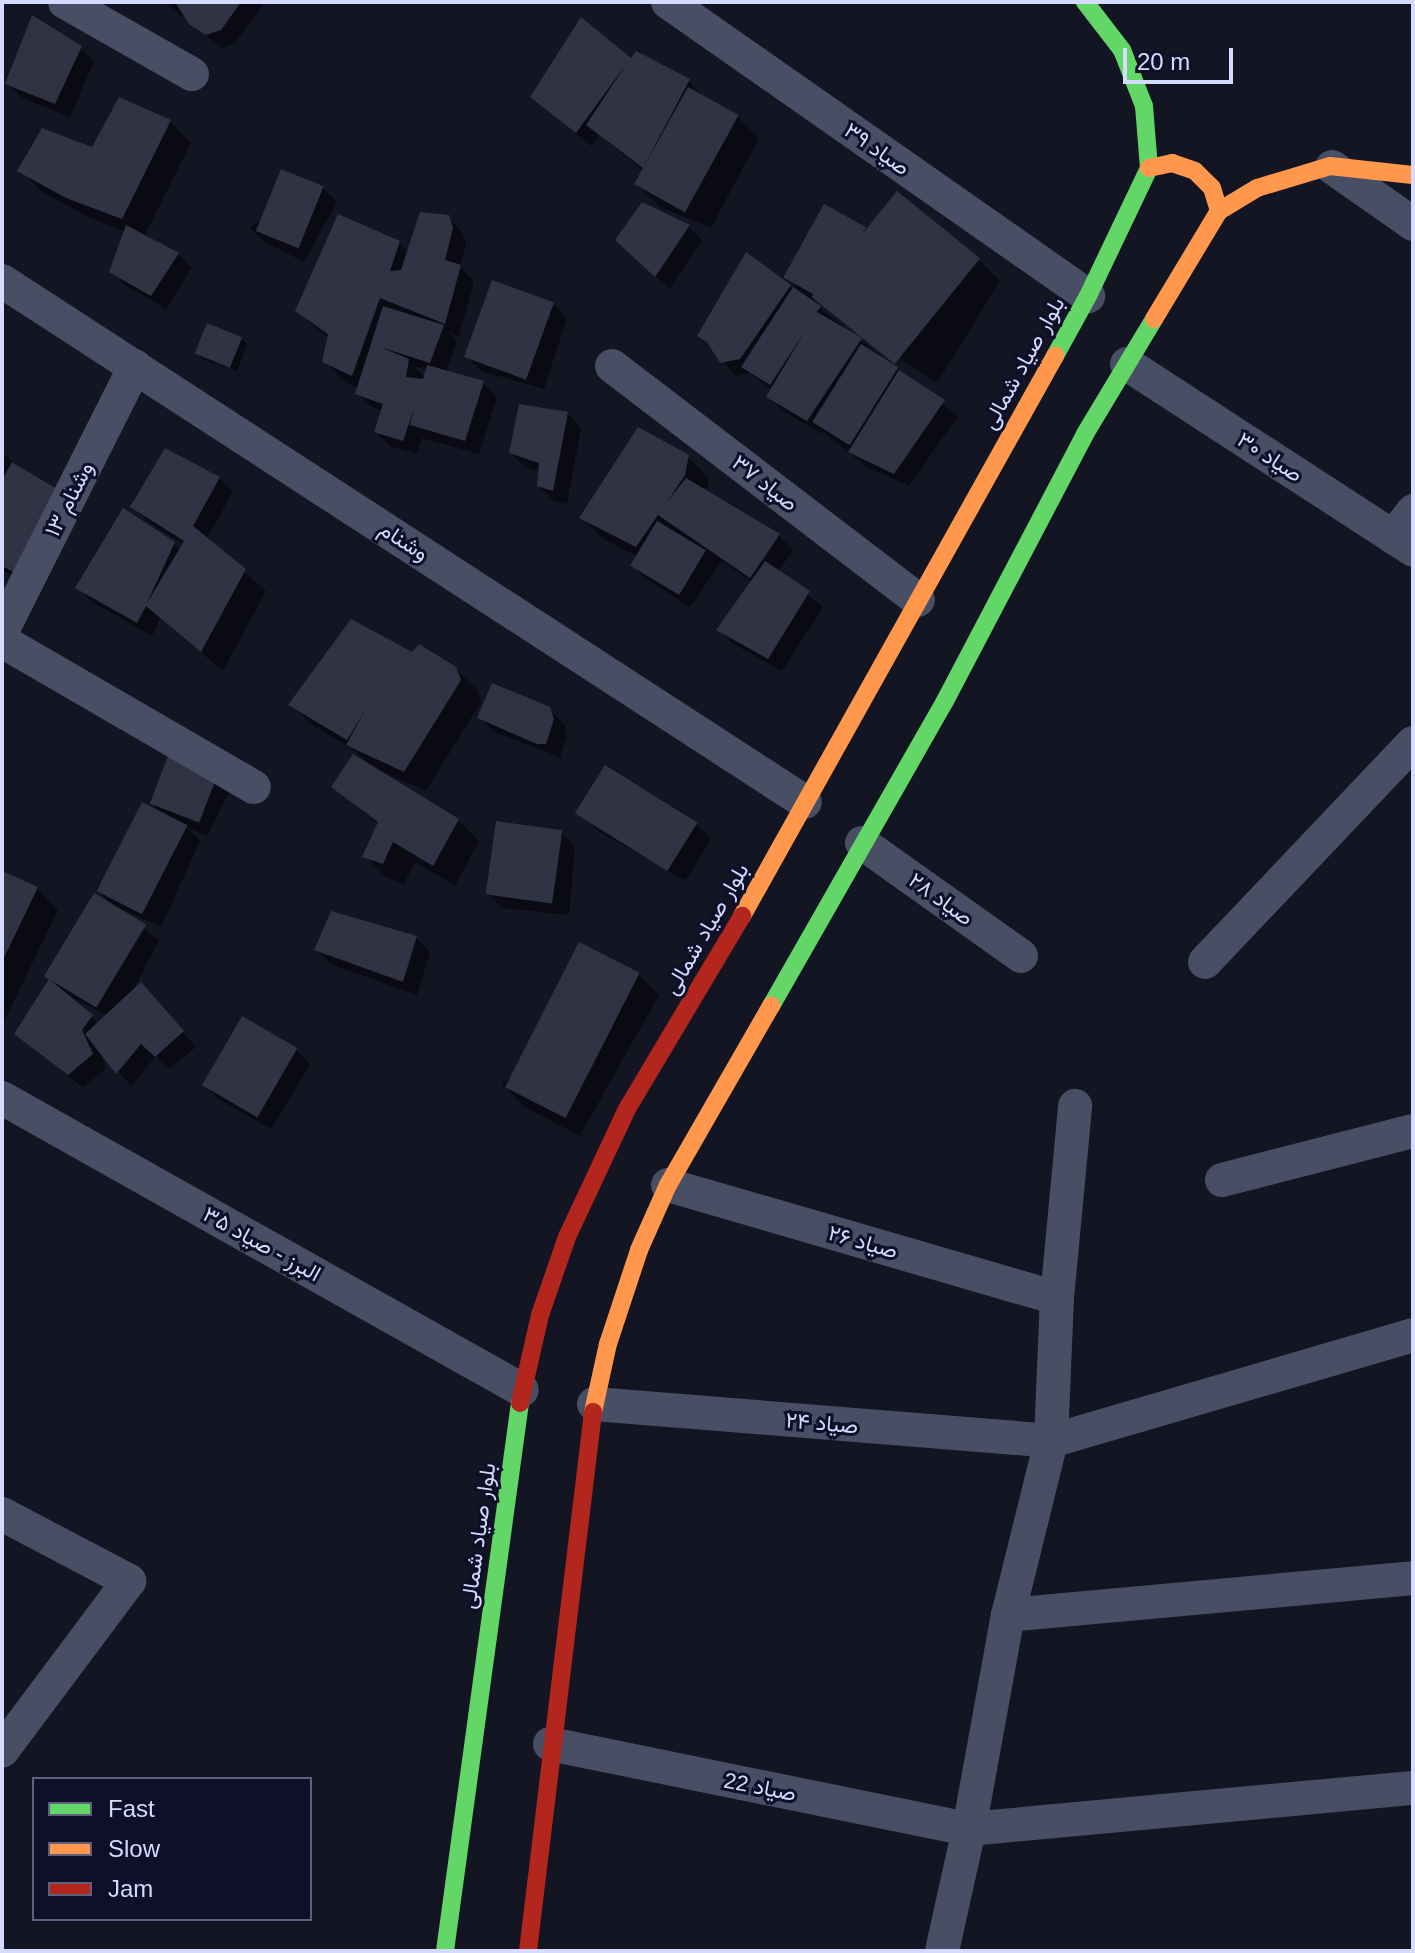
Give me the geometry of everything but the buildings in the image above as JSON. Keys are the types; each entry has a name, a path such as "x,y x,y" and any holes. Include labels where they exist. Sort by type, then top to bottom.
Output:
{"main road":[{"path":"1085,2 1122,50 1144,106 1149,168 1172,163 1195,171 1212,188 1219,211"},
{"path":"528,1951 550,1744 594,1404 608,1344 639,1250 668,1185 945,701 1085,434 1219,211 1257,188 1330,166 1413,175"},
{"name":"بلوار صیاد شمالی","path":"445,1951 522,1390 540,1315 567,1237 627,1109 701,989 1088,296 1149,168"}],"street":[{"path":"65,2 192,74"},
{"name":"صیاد ۳۹","path":"668,2 1088,296"},
{"path":"1330,166 1413,224"},
{"name":"وشنام","path":"2,281 805,802"},
{"name":"صیاد ۳۰","path":"1127,364 1406,533"},
{"name":"صیاد ۳۷","path":"612,366 918,600"},
{"name":"وشنام ۱۳","path":"2,631 135,367"},
{"path":"2,641 254,787"},
{"path":"1205,962 1413,743"},
{"name":"صیاد ۲۸","path":"862,843 1021,956"},
{"name":"البرز - صیاد ۳۵","path":"2,1098 522,1390"},
{"path":"942,1951 969,1829 1008,1615 1051,1441 1057,1298 1075,1106"},
{"path":"1222,1180 1413,1131"},
{"name":"صیاد ۲۶","path":"668,1185 1057,1298"},
{"path":"1051,1441 1413,1335"},
{"name":"صیاد ۲۴","path":"594,1404 1051,1441"},
{"path":"2,1514 129,1581 2,1751"},
{"path":"1008,1615 1413,1578"},
{"name":"صیاد 22","path":"550,1744 969,1829 1413,1788"}],"traffic: fast":[{"path":"1055,356 1088,296 1149,168 1144,106 1122,50 1085,2"},
{"path":"771,1006 945,701 1085,434 1154,319"},
{"path":"445,1951 520,1403"}],"traffic: slow":[{"path":"1149,168 1172,163 1195,171 1212,188 1219,211"},
{"path":"1154,319 1219,211 1257,188 1330,166 1413,175"},
{"path":"742,916 1055,356"},
{"path":"593,1412 608,1344 639,1250 668,1185 771,1006"}],"traffic: jam":[{"path":"520,1403 540,1315 567,1237 627,1109 742,916"},
{"path":"528,1951 593,1412"}]}
